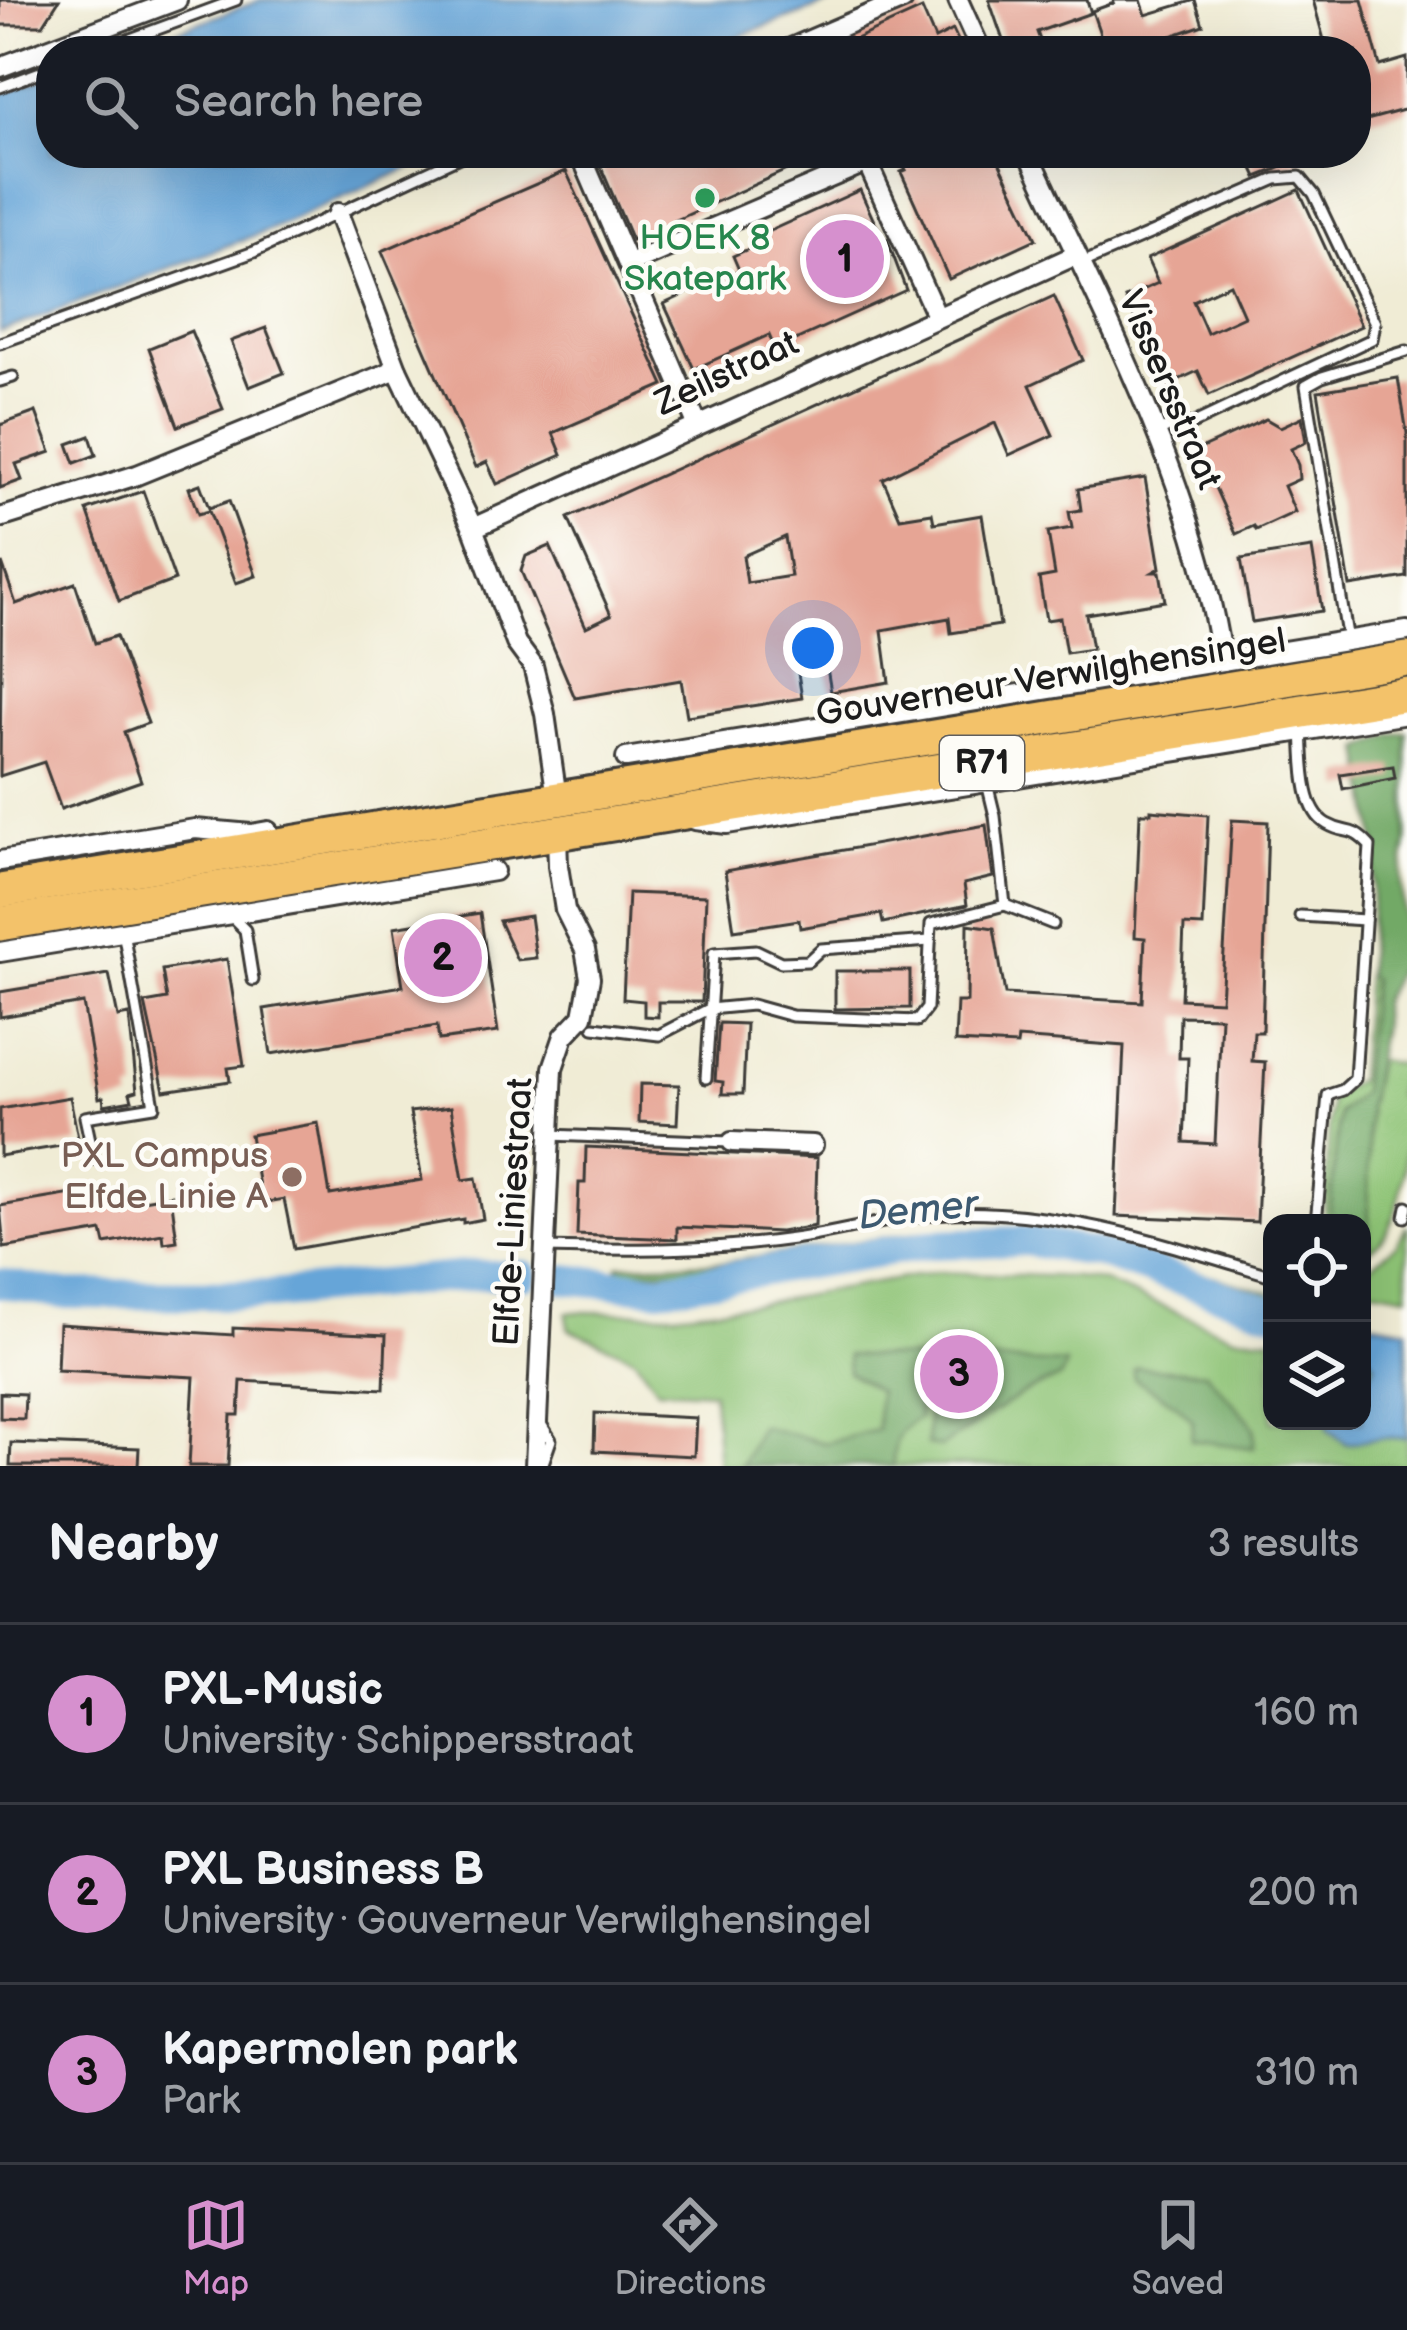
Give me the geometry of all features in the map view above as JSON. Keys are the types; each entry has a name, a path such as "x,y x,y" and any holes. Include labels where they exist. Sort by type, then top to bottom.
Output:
{"highway":[{"name":"Gouverneur Verwilghensingel","path":"0,891 1407,659"},
{"name":"Gouverneur Verwilghensingel","path":"0,924 664,815 984,773 1407,694"},
{"path":"557,798 557,833"}],"street":[{"path":"81,36 174,0"},
{"path":"834,36 903,0"},
{"path":"958,0 974,36"},
{"path":"0,67 36,53"},
{"path":"586,168 698,424"},
{"path":"628,264 841,168"},
{"path":"870,168 936,315"},
{"name":"Vissersstraat","path":"1035,168 1174,475 1212,593 1222,661"},
{"path":"338,213 397,369 473,528 516,643 533,666 557,798"},
{"name":"Zeilstraat","path":"473,528 936,315 1078,260"},
{"path":"0,518 136,475 397,369"},
{"name":"Gouverneur Verwilghensingel","path":"626,758 1407,632"},
{"name":"Gouverneur Verwilghensingel","path":"984,773 1407,714"},
{"name":"Gouverneur Verwilghensingel","path":"707,774 762,738"},
{"name":"Gouverneur Verwilghensingel","path":"0,861 195,829 251,834 420,807 445,816"},
{"name":"Elfde-Liniestraat","path":"539,1465 553,1068 564,1036 583,1016 590,978 585,950 565,910 557,833"},
{"path":"0,952 494,871"},
{"path":"130,930 164,897"},
{"path":"732,1142 813,1145"}],"lane":[{"path":"139,36 236,0"},
{"path":"0,87 36,74"},
{"path":"0,343 254,252 436,168"},
{"path":"1078,260 1276,179 1300,177 1314,194 1376,323 1372,339 1192,424 1180,422 1155,433"},
{"path":"1348,641 1306,386 1407,351"},
{"path":"0,382 14,377"},
{"path":"1302,730 1313,809 1327,824 1354,830 1370,846 1355,1078 1343,1090 1328,1095 1317,1214"},
{"path":"984,773 1005,905"},
{"path":"594,1027 659,1035 709,1009 752,1004 792,1016 917,1021 927,1007 931,924 1005,905 1053,925"},
{"path":"229,914 244,930 253,980"},
{"path":"1300,916 1365,920"},
{"path":"94,1159 85,1117 154,1106 130,930"},
{"path":"706,1078 714,953 756,950 781,962 808,962 821,949 930,941"},
{"path":"550,1135 732,1142"},
{"path":"544,1248 671,1250 794,1239 946,1213 1023,1215 1099,1226 1263,1273"}],"green space":[{"path":"1407,732 1407,841 1401,881 1407,951 1381,1002 1382,1026 1368,1105 1369,1214 1330,1214 1339,1113 1361,1093 1372,979 1366,975 1376,841 1361,749"},
{"path":"1366,975 1372,978 1361,1094 1339,1113 1330,1214 1324,1214 1331,1096 1358,1080"},
{"path":"1377,1060 1404,1065 1396,1095 1407,1099 1402,1182 1391,1223 1371,1249 1369,1214 1368,1105"},
{"path":"1407,1225 1407,1295 1371,1289 1371,1266 1397,1244"},
{"path":"923,1231 727,1270 616,1272 619,1265 727,1262"},
{"path":"1093,1243 1263,1290 1263,1302"},
{"path":"937,1272 1104,1282 1234,1336 1263,1338 1263,1430 1371,1430 1371,1343 1407,1344 1407,1466 718,1466 713,1392 657,1389 635,1358 568,1328 567,1313 674,1313 756,1304"},
{"path":"847,1355 921,1358 919,1418 898,1437 893,1466 741,1466 760,1426 825,1443 877,1430 878,1391 848,1372"},
{"path":"930,1358 1066,1364 1061,1377 1023,1393 941,1447 927,1445"},
{"path":"1137,1367 1205,1372 1249,1420 1254,1448 1191,1440 1193,1421 1176,1404 1134,1378"}],"water":[{"path":"261,0 838,0 740,36 162,36"},
{"path":"36,82 36,168 410,168 266,231 0,332 0,95"},
{"path":"1371,1322 1407,1328 1407,1438 1347,1444 1328,1430 1371,1430 1375,1364"}],"building":[{"path":"0,0 59,0 43,25 0,25"},
{"path":"989,0 1087,0 1091,13 1037,32 1038,36 1002,36"},
{"path":"1141,0 1146,15 1195,0 1203,25 1171,36 1101,36 1092,11"},
{"path":"1313,0 1362,0 1380,66 1407,58 1407,109 1371,119 1371,36 1323,36"},
{"path":"922,9 934,36 862,36"},
{"path":"601,168 791,168 632,240"},
{"path":"1002,168 1036,239 949,279 901,172"},
{"path":"1253,168 1280,168 1257,177"},
{"path":"566,171 664,385 553,433 562,455 497,484 487,462 476,467 382,251"},
{"path":"860,190 883,241 887,239 906,290 775,349 769,335 694,369 664,304 696,289 691,278 702,273 707,284 739,270 733,256 766,241 763,234"},
{"path":"1299,190 1361,326 1209,395 1198,371 1165,386 1125,298 1158,283 1147,259","holes":["1230,284 1244,316 1207,333 1193,301"]},
{"path":"1054,296 1083,360 1030,385 1053,435 1009,455 995,423 883,479 900,518 932,513 934,523 982,515 1000,625 951,633 949,618 882,630 889,682 831,692 825,656 796,661 802,698 687,716 681,680 575,698 521,571 526,556 550,546 586,627 611,615 568,518","holes":["785,537 791,576 747,583 743,556"]},
{"path":"266,328 284,373 249,387 231,341"},
{"path":"191,331 223,409 178,426 149,348"},
{"path":"1398,378 1407,433 1407,577 1350,586 1318,391"},
{"path":"36,412 51,452 16,464 22,480 0,488 0,425"},
{"path":"1302,417 1306,442 1291,449 1299,479 1284,486 1295,512 1236,534 1198,450 1266,419 1280,427"},
{"path":"90,436 96,455 75,463 68,444"},
{"path":"1145,478 1160,568 1153,572 1160,572 1165,601 1086,614 1092,649 1066,653 1060,618 1046,620 1039,578 1055,575 1048,532 1072,528 1069,512 1081,510 1078,489"},
{"path":"200,484 209,508 229,501 256,576 236,583 209,511 198,514 189,488"},
{"path":"143,491 175,580 119,601 87,510"},
{"path":"1312,548 1322,611 1252,622 1241,559"},
{"path":"2,563 16,604 75,583 95,643 116,636 148,723 124,732 141,781 61,809 44,762 0,776"},
{"path":"1393,766 1395,778 1343,789 1340,774"},
{"path":"1140,813 1208,815 1203,926 1184,925 1181,999 1221,1001 1232,820 1268,822 1262,1032 1254,1032 1252,1061 1265,1062 1257,1222 1116,1216 1124,1046 1018,1038 1017,1045 955,1042 957,1002 967,1002 968,924 994,928 1005,994 1142,1002 1145,938 1135,937","holes":["1180,1016 1221,1017 1215,1144 1184,1142 1188,1058 1179,1058"]},
{"path":"986,825 993,877 964,884 967,905 883,923 881,914 800,928 799,920 734,930 725,871"},
{"path":"628,893 706,896 702,1002 658,1002 658,1017 644,1016 644,1001 623,999"},
{"path":"480,913 498,1032 439,1040 437,1026 271,1054 264,1009 403,986 394,927"},
{"path":"530,916 536,958 517,960 499,921"},
{"path":"227,959 244,1066 228,1068 230,1081 164,1091 145,1003 167,999 162,970"},
{"path":"835,971 910,971 910,1008 835,1009"},
{"path":"109,974 118,1017 129,1015 137,1091 130,1093 132,1100 104,1105 83,1003 0,1017 0,992"},
{"path":"719,1023 746,1024 743,1094 722,1094 723,1082 715,1081"},
{"path":"640,1084 679,1085 677,1124 639,1122"},
{"path":"70,1097 79,1143 0,1156 0,1109"},
{"name":"PXL Campus Elfde Linie A","path":"451,1107 463,1180 476,1178 483,1219 294,1249 284,1199 262,1203 250,1135 318,1123 330,1195 422,1180 410,1112"},
{"path":"586,1147 817,1158 815,1226 780,1232 677,1227 677,1239 577,1235"},
{"path":"90,1191 93,1207 99,1208 171,1195 177,1241 164,1243 163,1234 105,1244 102,1231 4,1248 0,1206"},
{"path":"59,1324 233,1335 233,1328 386,1335 384,1389 241,1381 239,1415 231,1415 228,1466 189,1466 194,1377 57,1370"},
{"path":"0,1393 25,1394 24,1419 0,1418"},
{"path":"595,1413 696,1418 694,1456 594,1451"},
{"path":"11,1443 139,1448 138,1466 10,1466"}],"waterway":[{"name":"Demer","path":"564,1279 660,1288 930,1244 1024,1241 1099,1253 1263,1308"},
{"name":"Demer","path":"0,1283 60,1294 270,1295 476,1275 523,1275"}],"place":[{"name":"HOEK 8 Skatepark","path":"705,198"},
{"name":"PXL-Music","path":"845,259"},
{"name":"PXL Business B","path":"443,958"},
{"name":"PXL Campus Elfde Linie A","path":"292,1177"},
{"name":"Kapermolen park","path":"959,1374"}]}
